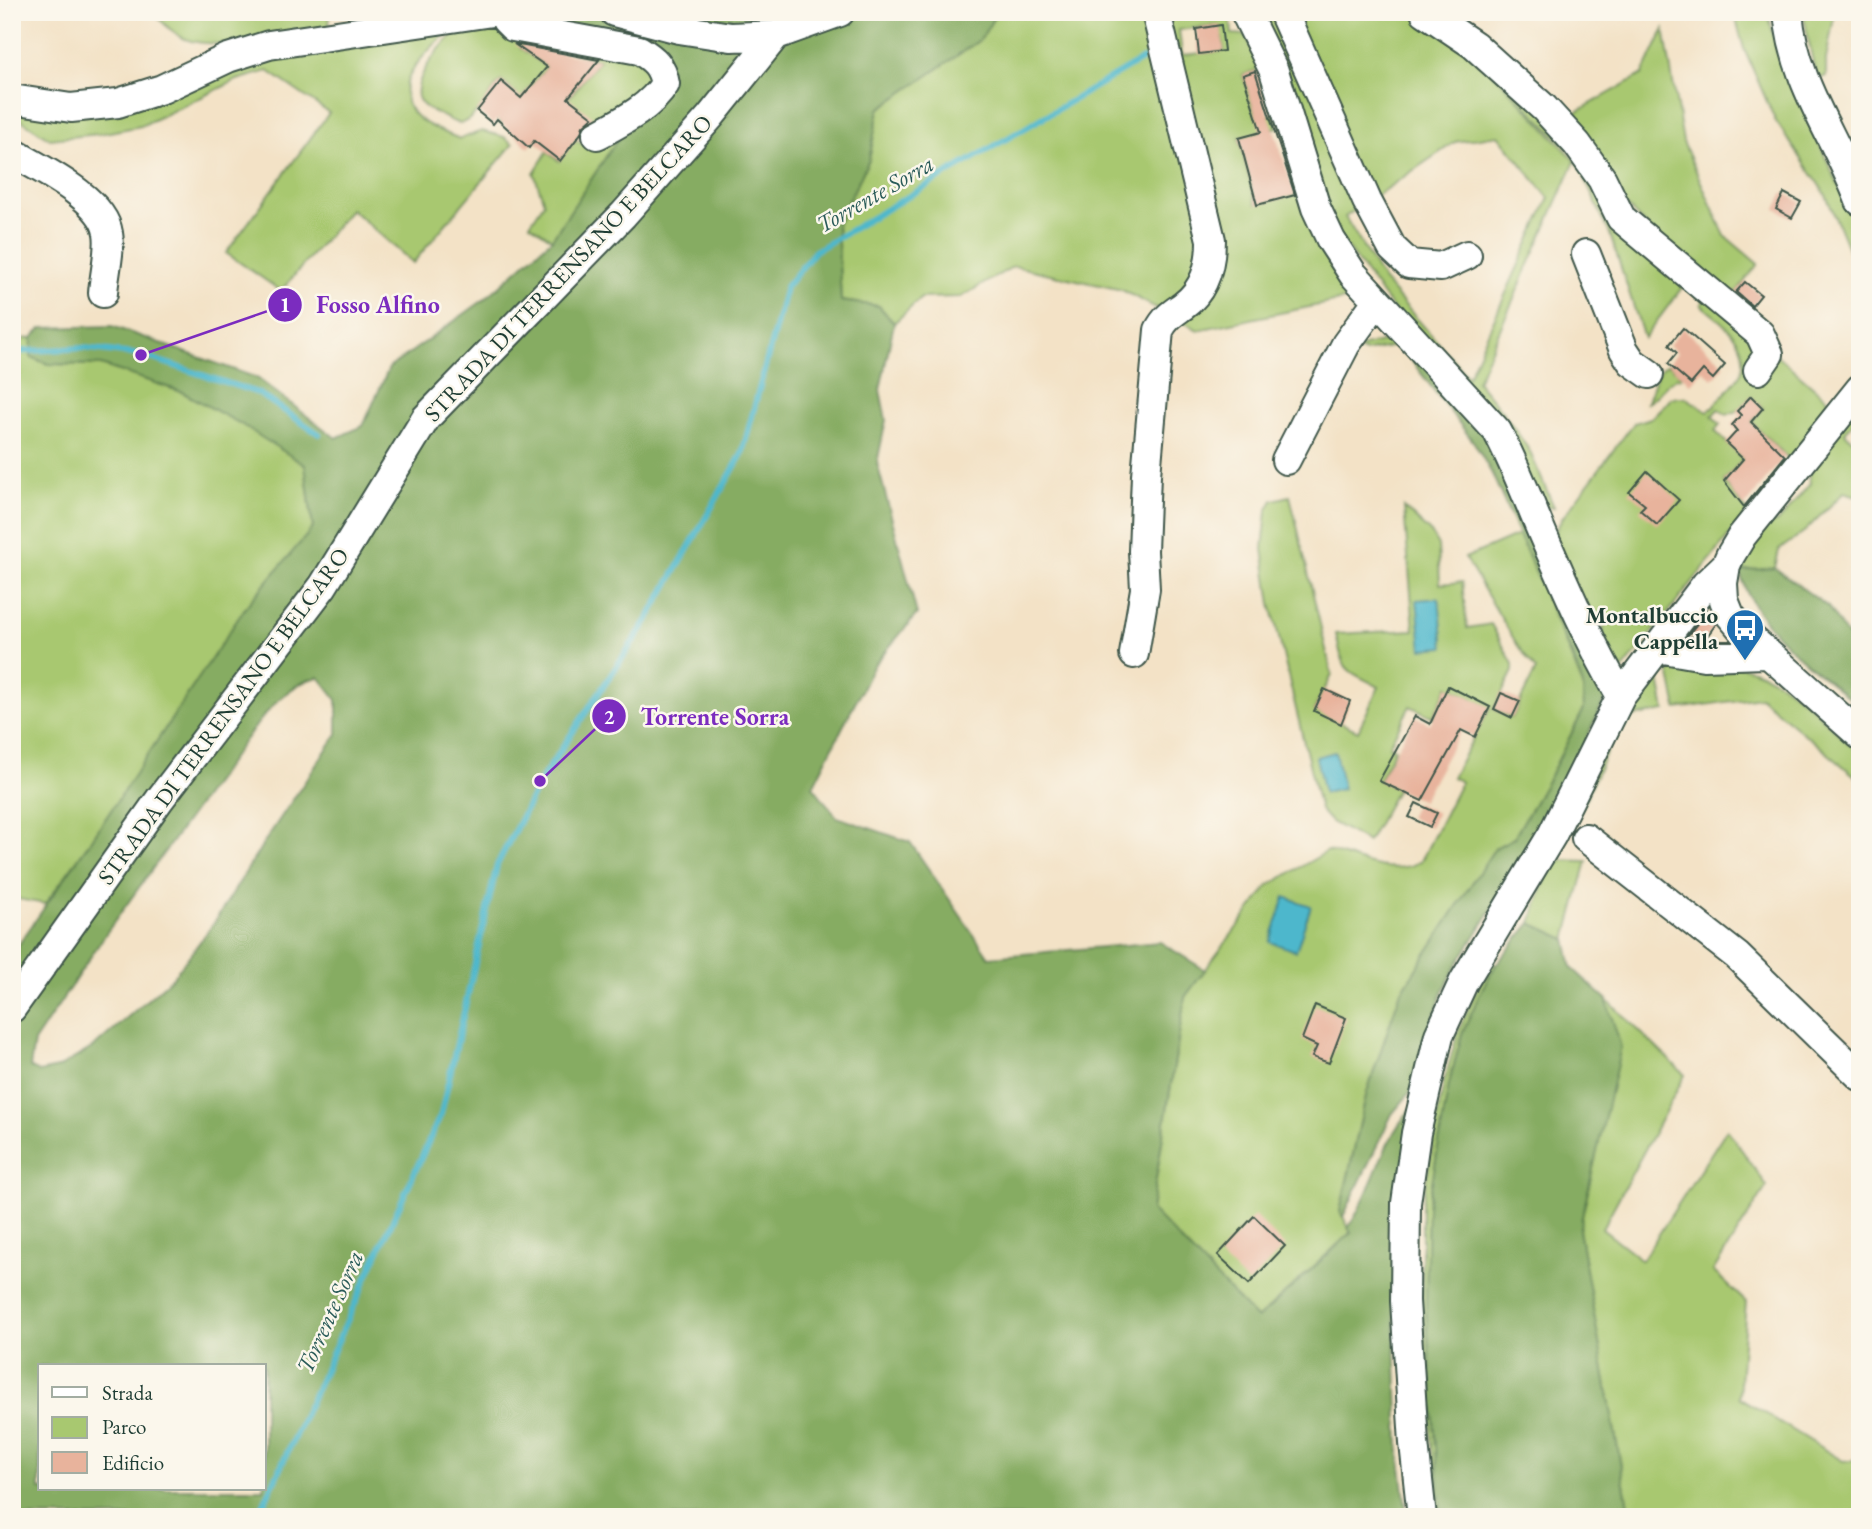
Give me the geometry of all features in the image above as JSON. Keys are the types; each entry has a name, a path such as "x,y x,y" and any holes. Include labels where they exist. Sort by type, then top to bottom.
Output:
{"street":[{"path":"12,99 71,108 118,103 162,89 228,58 269,45 492,12"},
{"path":"506,12 506,20 513,27 639,50 653,59 662,70 665,84 660,92 624,121 597,135"},
{"path":"614,12 679,29 731,37 776,35 840,12"},
{"path":"1134,654 1145,589 1143,551 1146,475 1159,330 1167,316 1185,305 1201,287 1211,261 1211,240 1156,12"},
{"path":"1245,12 1274,71 1316,208 1331,240 1353,274 1497,431 1513,460 1587,633 1621,696"},
{"path":"1283,12 1367,201 1392,248 1409,264 1441,268 1467,254"},
{"path":"1425,12 1474,45 1544,108 1577,144 1602,179 1621,218 1760,334 1769,354 1758,370"},
{"path":"1788,12 1798,65 1810,97 1860,201"},
{"name":"STRADA DI TERRENSANO E BELCARO","path":"12,1008 160,799 323,586 426,418 623,215 710,117 776,35"},
{"path":"12,152 82,196 101,213 108,233 103,293"},
{"path":"1586,254 1624,351 1632,362 1649,374"},
{"path":"1286,460 1346,344 1377,301"},
{"path":"1422,1517 1414,1443 1405,1301 1406,1203 1411,1162 1432,1061 1443,1023 1457,994 1552,835 1621,696 1706,584 1726,565 1742,536 1860,389"},
{"path":"1726,565 1723,592 1727,608 1738,625 1766,654 1860,735"},
{"path":"1658,648 1704,656 1766,654"},
{"path":"1586,838 1737,956 1860,1076"}],"green space":[{"path":"152,12 330,12 329,30 228,51 224,44 200,43 184,38"},
{"path":"524,12 997,12 981,39 879,109 869,160 837,224 841,301 879,306 894,323 880,390 886,420 877,463 917,614 874,665 813,786 837,817 910,842 989,957 1160,942 1205,970 1185,997 1151,1210 1257,1319 1351,1233 1348,1228 1391,1138 1410,1110 1394,1304 1399,1449 1407,1517 12,1517 12,954 92,839 247,605 313,528 305,465 239,423 182,392 101,365 48,364 31,357 32,338 42,328 112,326 257,378 336,438 363,426 389,368 485,299 552,239 617,140 670,69 523,21","holes":["319,677 337,700 337,734 214,923 173,977 95,1046 58,1068 39,1072 30,1067 34,1042 107,932 268,711 297,686"]},
{"path":"997,12 1230,12 1232,34 1246,35 1260,69 1243,75 1257,119 1274,114 1278,127 1239,138 1256,204 1299,194 1363,296 1198,330 1122,290 1014,266 961,297 921,298 894,323 879,306 841,301 837,224 869,160 879,109 981,39","holes":["1220,25 1224,51 1182,55 1179,30"]},
{"path":"1253,12 1413,12 1474,54 1773,352 1833,404 1789,459 1751,422 1763,408 1751,397 1737,411 1727,415 1718,409 1712,416 1720,424 1715,431 1743,459 1724,481 1748,512 1621,669 1602,641 1604,626 1591,622 1553,535 1563,517 1634,423 1651,418 1671,398 1677,397 1685,397 1708,412 1740,375 1743,359 1737,340 1724,324 1701,305 1703,301 1684,285 1644,338 1610,234 1576,159 1477,381 1529,450 1554,507 1543,507 1335,232","holes":["1498,135 1549,198 1468,377 1383,280 1345,217 1455,142"]},
{"path":"1436,12 1452,12 1488,38 1529,73 1571,115 1643,74 1664,29 1683,142 1725,236 1758,264 1734,295 1635,224"},
{"path":"1734,12 1768,12 1777,52 1860,232 1860,296 1852,258 1826,195 1775,120 1744,49"},
{"path":"1803,12 1835,12 1826,59 1826,76 1820,79 1815,73"},
{"path":"470,26 637,56 657,85 620,113 586,126 592,117 561,108 599,60 527,38 520,48 547,67 501,123 498,119 517,94 501,81 475,114 462,123 457,123 422,104 418,97 418,88 427,66 443,44"},
{"path":"451,29 413,69 405,93 408,105 426,124 460,139 482,131 504,137 513,144 413,263 351,209 281,291 226,253 329,113 268,71 237,80 141,126 99,134 50,139 12,114 12,105 71,115 250,62"},
{"path":"575,140 594,149 617,140 552,239 530,224 544,203 534,173 547,152 559,161"},
{"path":"32,338 31,357 48,364 101,365 182,392 239,422 305,465 313,529 247,606 92,839 45,904 12,898 12,572 19,561 12,550 12,340"},
{"path":"1398,338 1409,346 1414,364 1400,345 1365,352 1356,348"},
{"path":"1409,346 1493,434 1608,693 1546,823 1456,966 1430,1027 1414,1088 1392,1114 1343,1217 1340,1212 1367,1092 1400,994 1495,848 1514,838 1584,709 1583,686 1569,648 1492,474 1475,444 1414,364"},
{"path":"1668,364 1682,376 1666,385 1647,403 1659,371"},
{"path":"1860,402 1860,413 1845,433 1860,447 1860,497 1844,492 1805,531 1779,550 1775,568 1741,571 1741,561 1765,525 1778,522 1810,484 1808,468"},
{"path":"1290,496 1332,675 1314,710 1358,731 1379,687 1347,668 1336,634 1414,630 1404,508 1431,533 1438,545 1440,584 1462,582 1467,628 1491,624 1513,664 1513,671 1494,709 1512,718 1536,670 1518,646 1465,558 1520,534 1583,686 1584,709 1514,838 1495,848 1400,994 1367,1092 1340,1211 1351,1232 1257,1319 1151,1211 1185,997 1268,886 1328,851 1387,867 1399,868 1421,861 1461,782 1452,777 1490,708 1448,686 1433,717 1410,706 1389,746 1395,749 1379,780 1397,789 1368,842 1331,822 1320,810 1271,604 1263,549 1267,511 1273,500"},
{"path":"1775,568 1828,607 1860,655 1860,707 1789,647 1758,611 1740,571"},
{"path":"1656,664 1665,711 1621,719 1574,825 1570,822 1621,710"},
{"path":"1668,666 1737,666 1753,670 1768,676 1797,695 1860,754 1860,780 1760,697 1677,709"},
{"path":"1552,860 1587,861 1566,939 1531,923"},
{"path":"1531,923 1566,939 1572,968 1606,999 1621,1047 1579,1230 1630,1517 1441,1517 1426,1307 1428,1206 1449,1084 1462,1034 1497,963"},
{"path":"1497,963 1462,1034 1449,1084 1428,1206 1426,1307 1441,1517 1437,1517 1422,1307 1422,1204 1444,1082 1458,1032 1478,986 1491,964"},
{"path":"1606,999 1685,1075 1602,1229 1642,1260 1727,1129 1767,1186 1713,1271 1746,1302 1739,1397 1843,1461 1860,1459 1860,1517 1630,1517 1579,1230 1620,1047"}],"water":[{"path":"1439,598 1444,647 1422,649 1417,600"},
{"path":"1335,752 1343,789 1324,793 1316,757"},
{"path":"1285,897 1311,906 1296,951 1270,942"}],"building":[{"path":"1221,25 1224,51 1199,54 1196,29"},
{"path":"514,44 599,60 568,98 593,117 583,126 581,133 560,161 534,141 529,148 497,119 493,124 477,111 501,81 521,98 547,67"},
{"path":"1255,71 1295,195 1257,205 1239,138 1261,132 1243,75"},
{"path":"1784,193 1801,202 1792,218 1776,209"},
{"path":"1745,282 1761,295 1752,306 1736,292"},
{"path":"1683,328 1725,365 1713,379 1703,370 1691,384 1668,364 1677,353 1669,345"},
{"path":"1751,396 1763,408 1751,422 1785,456 1744,507 1724,481 1743,459 1726,443 1737,431 1732,425 1741,415 1737,411"},
{"path":"1647,471 1679,500 1657,525 1640,510 1645,505 1629,492"},
{"path":"1704,615 1716,624 1705,639 1687,636"},
{"path":"1448,686 1490,707 1475,737 1461,730 1422,801 1379,781 1415,716 1430,724"},
{"path":"1324,689 1350,701 1341,724 1314,711"},
{"path":"1501,693 1520,701 1512,718 1494,709"},
{"path":"1416,803 1437,813 1430,827 1409,817"},
{"path":"1315,1005 1346,1018 1329,1063 1312,1057 1317,1046 1302,1039"},
{"path":"1254,1216 1285,1246 1249,1284 1218,1255"}],"waterway":[{"name":"Torrente Sorra","path":"258,1517 441,1114 497,865 540,781 647,621 742,454 786,287 815,251 1143,59"},
{"path":"12,352 84,348 141,355 258,393 319,434"}],"place":[{"name":"Fosso Alfino","path":"141,355"},
{"name":"Montalbuccio Cappella","path":"1745,662"},
{"name":"Torrente Sorra","path":"540,781"}]}
